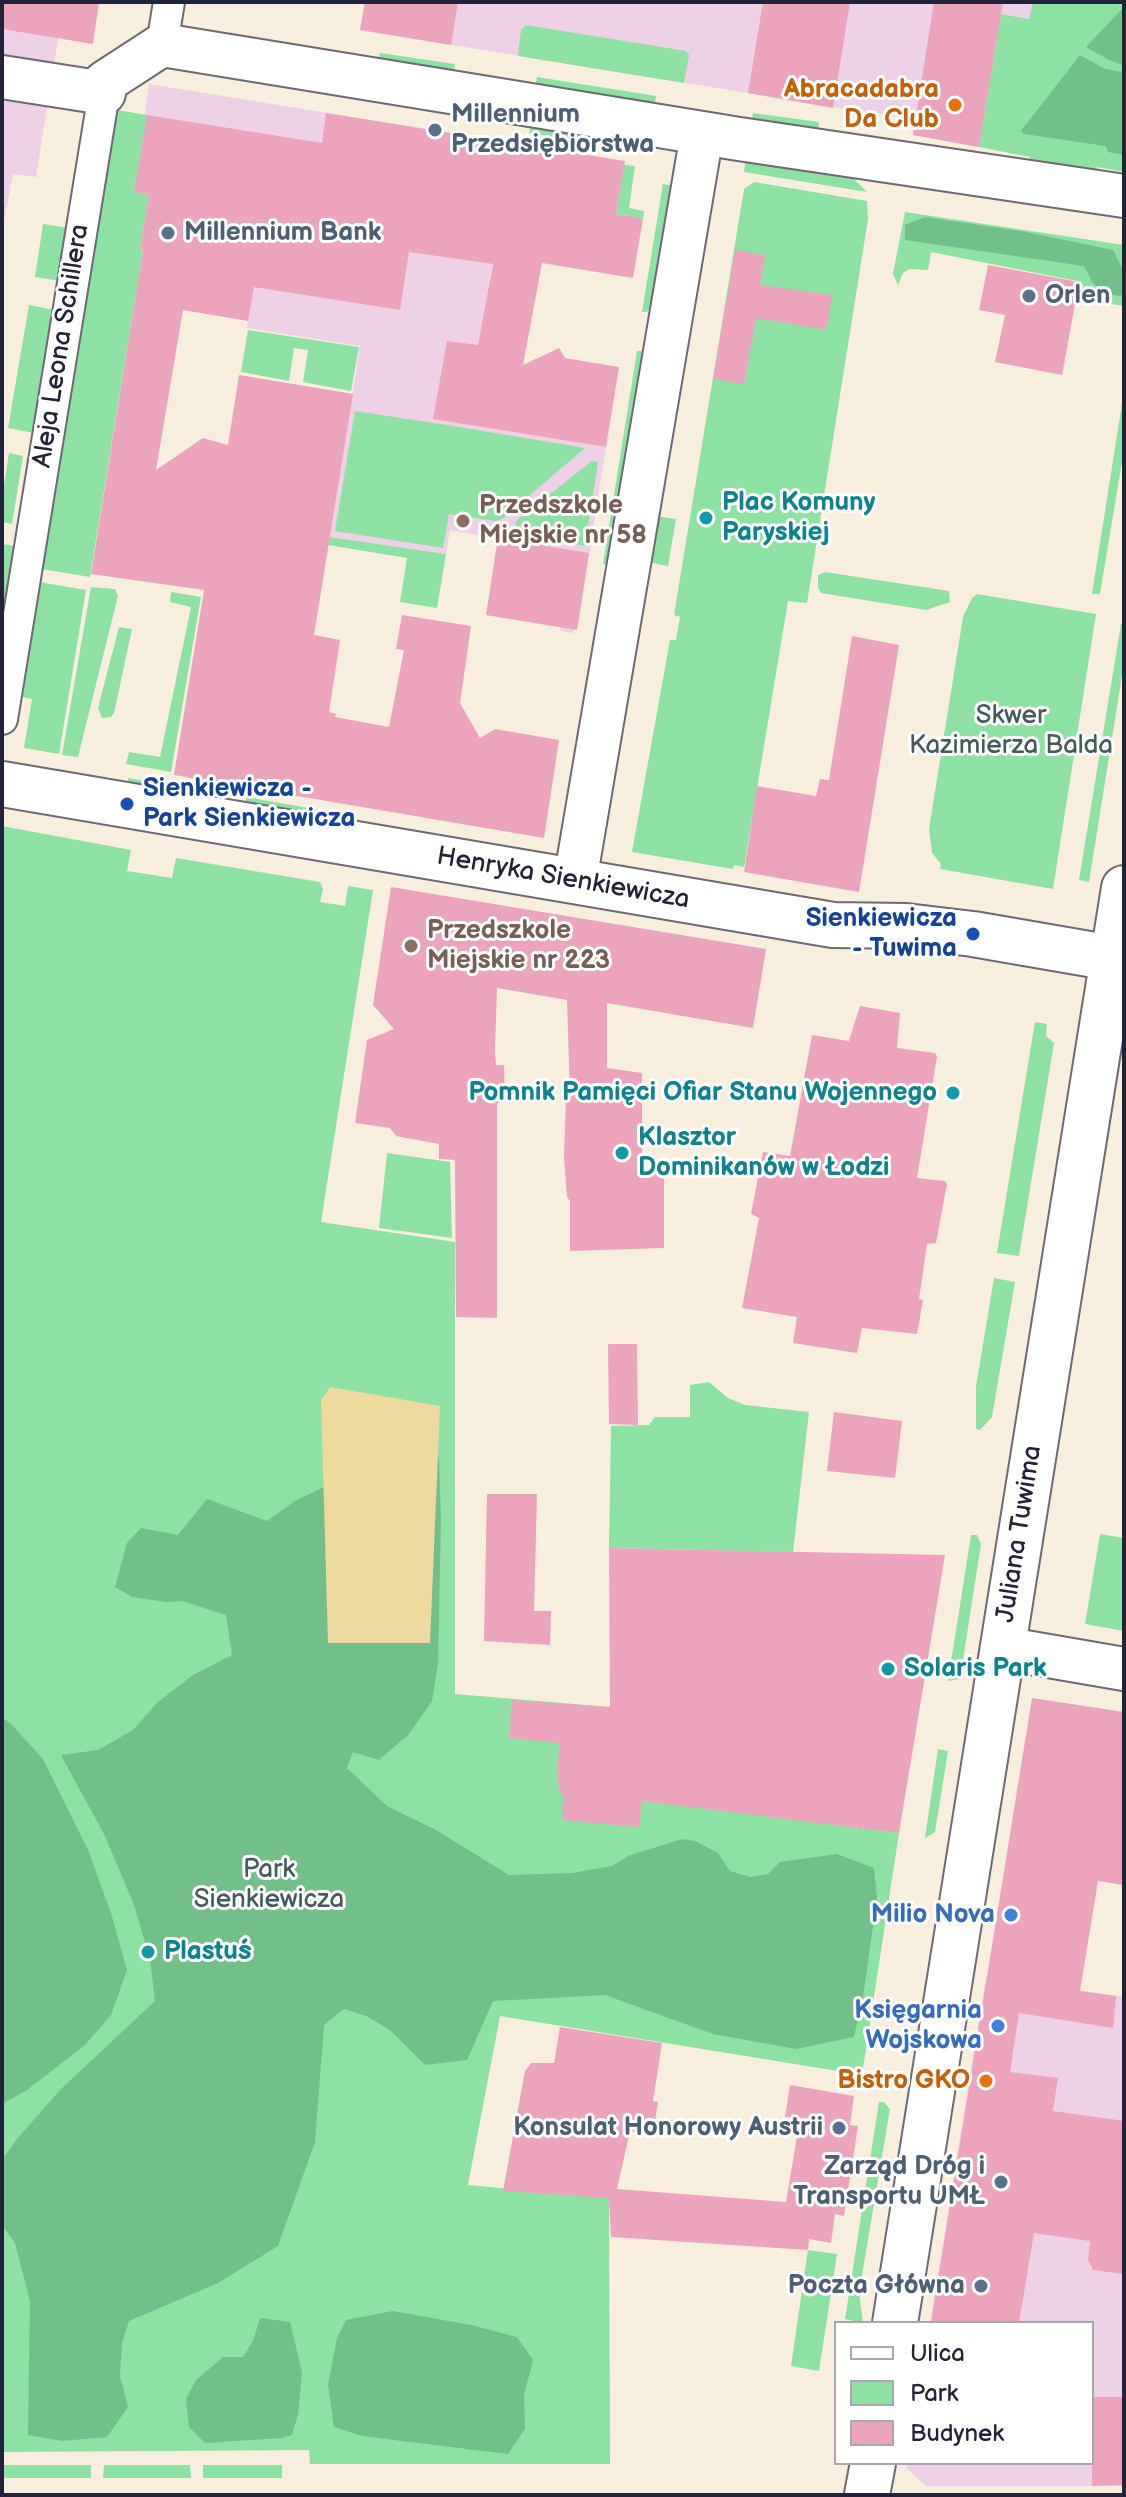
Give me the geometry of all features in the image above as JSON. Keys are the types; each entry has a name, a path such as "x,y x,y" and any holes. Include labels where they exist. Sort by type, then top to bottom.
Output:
{"street":[{"path":"162,45 169,2"},
{"path":"2,77 104,93 105,82 162,45 702,134 1124,196"},
{"name":"Aleja Leona Schillera","path":"2,719 104,93"},
{"path":"575,881 702,134"},
{"name":"Henryka Sienkiewicza","path":"2,784 833,925 906,926 1118,961"},
{"name":"Juliana Tuwima","path":"895,2321 1002,1648 1118,961 1124,888"},
{"path":"1002,1648 1124,1669"},
{"path":"867,2495 873,2465"}],"shaded area":[{"path":"2,2 64,2 36,177 13,174 3,226"},
{"path":"365,2 1090,2 1030,19 1001,14 979,147 913,135 915,120 360,30"},
{"path":"149,84 512,143 466,424 606,447 578,626 572,633 561,631 560,627 486,615 498,538 450,530 446,554 330,537 360,346 247,328 248,321 134,192"},
{"path":"986,1976 1124,1997 1124,2486 926,2486 907,2469 908,2465 1094,2465 1094,2321 930,2321"}],"green space":[{"path":"1033,2 1124,2 1124,172 1097,167 1094,181 1028,171 1030,157 979,147 1001,14 1029,19"},
{"path":"1124,7 1124,64 1123,65 1086,47"},
{"path":"526,25 686,51 689,55 684,83 518,56 521,30"},
{"path":"380,53 455,64 453,78 378,67"},
{"path":"1080,55 1105,69 1122,72 1124,155 1108,152 1106,146 1024,134 1021,131"},
{"path":"537,77 656,96 654,111 535,91"},
{"path":"111,109 147,115 134,192 149,195 140,249 143,251 90,577 35,568 45,550 52,507 52,472 58,472 65,427 58,426 61,409 69,409 77,359 71,358 78,315 84,315 89,287 82,286"},
{"path":"753,113 819,122 818,136 751,127"},
{"path":"531,126 648,144 647,152 529,133"},
{"path":"746,159 852,177 867,192 744,172"},
{"path":"624,165 635,166 629,208 644,211 643,219 616,214"},
{"path":"754,182 867,201 868,219 807,603 788,601 744,867 734,865 733,869 632,852 670,640 676,640 680,617 674,615 744,189"},
{"path":"663,184 675,186 656,306 642,312"},
{"path":"905,212 1124,245 1124,306 1079,299 1082,282 931,252 928,270 909,269 903,273 898,285 893,274"},
{"path":"925,217 1026,232 1113,250 1124,272 1124,293 1120,296 1103,293 1093,283 1084,266 905,240 905,225"},
{"path":"43,224 69,228 60,281 35,277"},
{"path":"29,305 55,310 34,433 8,428"},
{"path":"248,330 359,347 351,391 303,382 308,350 294,348 289,381 241,372"},
{"path":"637,351 641,351 646,360 613,566 603,564"},
{"path":"1124,391 1124,450 1100,594 1092,594"},
{"path":"355,411 585,448 502,519 495,521 449,514 443,548 335,531"},
{"path":"9,453 23,456 12,524 2,522 2,498"},
{"path":"592,461 598,462 585,546 513,534 517,520"},
{"path":"655,516 676,519 668,566 642,561"},
{"path":"330,537 446,554 437,608 400,602 407,558 328,545"},
{"path":"2,544 15,546 5,609 2,609"},
{"path":"825,572 949,591 950,602 926,610 821,593 818,575"},
{"path":"33,581 86,590 59,754 24,748 32,699 14,695"},
{"path":"91,587 115,589 118,596 78,757 62,755"},
{"path":"171,592 201,597 171,772 126,764 129,752 160,757 191,607 170,602"},
{"name":"Skwer Kazimierza Balda","path":"977,594 1096,614 1053,889 940,869 941,864 932,853 929,829 963,617"},
{"path":"1121,624 1124,625 1124,663 1089,882 1079,880"},
{"path":"119,627 132,629 114,713 111,717 102,718 98,708"},
{"path":"128,778 213,792 213,798 128,784"},
{"path":"246,797 331,812 329,819 245,804"},
{"name":"Park Sienkiewicza","path":"2,826 131,850 127,871 172,878 176,858 320,882 323,889 320,902 345,906 348,886 373,890 321,1222 455,1242 455,1694 610,1707 602,1794 899,1833 862,2075 500,2016 468,2185 609,2198 610,2464 310,2464 309,2450 2,2452"},
{"path":"1035,1022 1047,1024 1046,1036 1054,1043 1019,1256 997,1253"},
{"path":"387,1153 450,1162 452,1238 379,1228"},
{"path":"994,1278 1015,1282 992,1417 980,1430 976,1429 976,1387"},
{"path":"709,1382 728,1398 745,1405 809,1412 793,1552 609,1548 611,1426 649,1425 655,1417 690,1417 690,1385"},
{"path":"439,1458 438,1664 432,1701 409,1734 379,1760 353,1752 347,1768 387,1806 436,1830 509,1875 572,1873 612,1866 628,1856 682,1839 695,1841 718,1853 730,1871 750,1877 768,1874 780,1862 837,1854 874,1868 877,1898 854,2037 796,2049 713,2034 605,1995 493,2001 467,2060 425,2065 390,2030 366,2016 344,2009 324,2025 315,2142 278,2246 218,2283 129,2321 122,2343 120,2376 128,2407 107,2437 62,2441 28,2435 30,2301 15,2243 2,2225 2,2160 60,2090 155,2001 150,1959 134,1905 105,1836 61,1755 98,1750 133,1730 158,1702 193,1675 232,1655 226,1615 182,1601 132,1597 115,1587 127,1543 141,1528 178,1535 207,1499 267,1521 295,1501 347,1476"},
{"path":"1100,1534 1124,1538 1124,1631 1085,1624"},
{"path":"971,1535 977,1535 981,1544 960,1679 948,1681"},
{"path":"2,1717 43,1759 88,1850 111,1913 127,1970 111,2015 85,2045 27,2090 2,2104"},
{"path":"938,1749 948,1751 935,1832 925,1838"},
{"path":"879,2102 884,2102 890,2109 859,2293 863,2321 845,2319"},
{"path":"808,2250 837,2254 819,2371 791,2366"},
{"path":"393,2311 517,2337 533,2360 524,2395 525,2429 508,2454 362,2436 334,2427 328,2385 337,2338 346,2320"},
{"path":"260,2318 290,2322 302,2373 298,2414 292,2435 205,2443 189,2427 186,2399 196,2380 223,2357 243,2357 253,2341"},
{"path":"2,2465 91,2465 91,2478 2,2478"},
{"path":"104,2465 190,2465 191,2478 103,2478"},
{"path":"203,2465 282,2465 282,2478 203,2478"}],"sand":[{"path":"330,1387 440,1406 430,1643 328,1643 321,1400"}],"building":[{"path":"2,2 99,2 93,44 2,29"},
{"path":"365,2 458,2 451,45 360,30"},
{"path":"763,2 850,2 833,108 748,93"},
{"path":"934,2 1003,2 979,147 913,135"},
{"path":"326,113 625,161 616,214 643,219 633,278 542,263 523,365 559,348 565,358 619,367 606,447 433,419 447,341 478,345 493,264 409,252 400,310 254,287 248,321 183,310 156,470 203,438 228,445 239,375 353,394 314,635 340,640 329,712 336,714 335,717 389,727 404,650 396,649 402,615 471,626 460,703 480,738 495,729 559,740 544,838 174,775 204,590 91,574 143,250 140,249 149,195 134,192 147,115 322,143"},
{"path":"735,250 765,255 760,285 832,295 826,330 756,318 744,384 713,379"},
{"path":"988,265 1079,282 1062,375 995,362 1005,315 979,310"},
{"path":"498,538 589,553 577,630 486,615"},
{"path":"852,636 899,645 859,892 744,872 757,786 816,796 820,779 829,780"},
{"path":"391,887 766,949 753,1028 607,1003 607,1068 642,1073 642,1173 664,1173 664,1248 570,1251 570,1201 567,1197 564,1157 566,1098 570,1094 567,1000 497,988 496,1065 504,1065 505,1102 497,1103 497,1318 456,1317 455,1160 439,1159 439,1144 396,1136 390,1128 355,1123 367,1040 394,1029 373,1005"},
{"path":"860,1006 900,1013 897,1048 935,1053 937,1056 917,1178 945,1181 947,1184 936,1243 927,1244 917,1334 862,1328 857,1353 793,1343 797,1317 742,1308 759,1218 751,1214 763,1152 790,1156 812,1035 849,1041"},
{"path":"608,1344 637,1344 638,1425 609,1424"},
{"path":"834,1412 902,1421 895,1478 827,1471"},
{"path":"487,1494 537,1494 534,1611 551,1611 550,1645 484,1641"},
{"name":"Solaris Park","path":"609,1548 945,1555 899,1833 642,1801 639,1827 562,1820 564,1799 559,1789 557,1771 560,1743 509,1738 512,1700 610,1707"},
{"path":"1032,1698 1124,1712 1124,1885 1098,1881 1080,1991 1116,1996 1113,2028 1019,2013 1010,2072 1058,2078 1053,2111 1124,2121 1124,2274 1093,2270 1088,2260 1090,2241 1034,2233 1019,2321 931,2321"},
{"path":"560,2027 662,2043 653,2101 658,2102 653,2135 630,2131 617,2189 786,2202 800,2119 785,2117 790,2085 854,2096 850,2125 858,2126 844,2216 835,2214 831,2243 809,2239 808,2250 611,2237 609,2198 503,2191 525,2071 531,2063 554,2063"},
{"path":"1094,2397 1124,2397 1124,2485 1092,2486"}],"place":[{"name":"Abracadabra Da Club","path":"955,105"},
{"name":"Millennium Przedsiębiorstwa","path":"435,130"},
{"name":"Millennium Bank","path":"168,233"},
{"name":"Orlen","path":"1029,296"},
{"name":"Plac Komuny Paryskiej","path":"706,518"},
{"name":"Przedszkole Miejskie nr 58","path":"463,521"},
{"name":"Sienkiewicza - Park Sienkiewicza","path":"127,804"},
{"name":"Sienkiewicza - Tuwima","path":"973,934"},
{"name":"Przedszkole Miejskie nr 223","path":"411,946"},
{"name":"Pomnik Pamięci Ofiar Stanu Wojennego","path":"953,1093"},
{"name":"Klasztor Dominikanów w Łodzi","path":"622,1153"},
{"name":"Solaris Park","path":"888,1669"},
{"name":"Milio Nova","path":"1011,1915"},
{"name":"Plastuś","path":"148,1952"},
{"name":"Księgarnia Wojskowa","path":"998,2026"},
{"name":"Bistro GKO","path":"986,2081"},
{"name":"Konsulat Honorowy Austrii","path":"839,2128"},
{"name":"Zarząd Dróg i Transportu UMŁ","path":"1001,2182"},
{"name":"Poczta Główna","path":"981,2286"}]}
